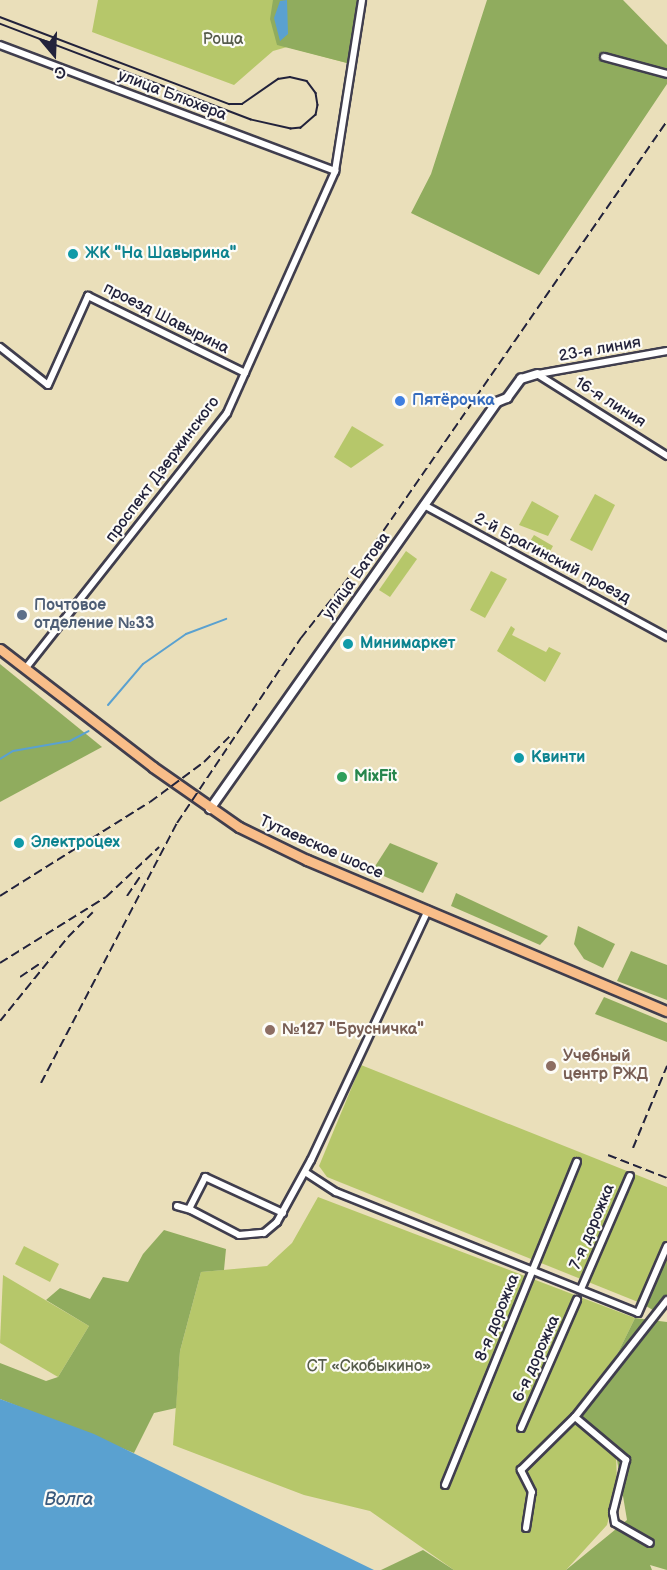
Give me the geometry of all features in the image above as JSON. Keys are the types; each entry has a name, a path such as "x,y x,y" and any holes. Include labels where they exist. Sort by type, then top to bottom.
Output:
{"main road":[{"name":"Тутаевское шоссе","path":"0,649 210,809 276,846 667,1011"}],"street":[{"name":"проспект Дзержинского","path":"25,669 227,413 335,171 363,0"},
{"name":"улица Блюхера","path":"0,45 335,171"},
{"path":"604,57 667,74"},
{"name":"проезд Шавырина","path":"0,347 48,385 88,296 245,374"},
{"name":"23-я линия","path":"537,374 667,351"},
{"name":"16-я линия","path":"537,374 667,456"},
{"name":"улица Батова","path":"210,809 497,402 507,398 521,379 537,374"},
{"name":"2-й Брагинский проезд","path":"424,505 667,637"},
{"path":"177,1206 189,1209 239,1236 264,1233 283,1213 305,1172 428,910"},
{"name":"8-я дорожка","path":"445,1485 577,1162"},
{"path":"305,1172 336,1192 638,1313 667,1246"},
{"name":"7-я дорожка","path":"581,1289 630,1176"},
{"path":"189,1209 205,1177 283,1213"},
{"name":"6-я дорожка","path":"521,1428 577,1300"},
{"path":"526,1528 532,1492 521,1470 574,1417 667,1300"},
{"path":"574,1417 626,1460 613,1512 615,1523 651,1543"}],"green space":[{"name":"Роща","path":"98,0 357,0 347,63 287,47 273,51 234,85 92,32"},
{"path":"273,0 357,0 347,63 277,45 270,19"},
{"path":"487,0 623,0 667,45 667,84 539,275 411,213 431,174"},
{"path":"352,426 384,445 351,468 334,457"},
{"path":"595,494 615,505 592,551 570,540"},
{"path":"532,501 559,516 548,536 519,525"},
{"path":"534,535 553,546 547,557 527,546"},
{"path":"406,551 417,559 390,597 379,590"},
{"path":"491,571 507,579 485,618 470,610"},
{"path":"511,626 515,629 512,635 546,652 549,647 561,653 545,682 497,651"},
{"path":"0,664 102,747 0,802"},
{"path":"390,843 438,863 423,893 372,871"},
{"path":"456,893 548,936 540,945 451,906"},
{"path":"578,926 615,944 603,968 584,959 574,944"},
{"path":"631,951 667,965 667,1000 617,981"},
{"path":"604,997 667,1023 667,1042 595,1014"},
{"path":"361,1065 667,1187 667,1247 643,1304 327,1177 319,1166"},
{"name":"СТ «Скобыкино»","path":"318,1197 635,1318 607,1375 574,1423 616,1454 617,1485 607,1525 566,1570 454,1570 370,1511 304,1495 173,1445 180,1351 201,1272 267,1266 292,1243"},
{"path":"164,1230 226,1249 224,1270 201,1272 180,1351 176,1408 154,1413 134,1453 0,1399 0,1363 46,1381 58,1377 89,1326 46,1300 60,1288 90,1299 103,1277 128,1282 143,1254"},
{"path":"24,1246 59,1264 50,1282 15,1264"},
{"path":"667,1257 667,1305 658,1313 646,1306"},
{"path":"3,1275 89,1326 58,1377 0,1343"},
{"path":"635,1318 667,1322 667,1570 650,1565 652,1570 566,1570 627,1520 616,1454 574,1424 607,1375"},
{"path":"423,1550 454,1570 381,1570"}],"water":[{"path":"287,0 288,34 280,41 274,18 280,1"},
{"name":"Волга","path":"0,1399 94,1434 374,1570 0,1570"}],"waterway":[{"path":"108,705 143,664 186,634 226,619"},
{"path":"0,759 13,751 70,741 89,731"}],"tram line":[{"path":"0,17 229,104 242,104 278,79 290,77 307,81 316,93 318,105 316,115 301,128 291,129 251,120 0,24"}],"railway":[{"path":"41,1083 177,823 301,638 368,553 667,121"},
{"path":"0,896 150,802 204,762 230,736"},
{"path":"0,963 106,897 159,847"},
{"path":"127,896 142,874"},
{"path":"0,1021 68,937 93,912"},
{"path":"20,977 42,962"},
{"path":"633,1148 667,1066"},
{"path":"608,1155 667,1178"}],"place":[{"name":"ЖК \"На Шавырина\"","path":"73,254"},
{"name":"Пятёрочка","path":"400,401"},
{"name":"Почтовое отделение №33","path":"22,615"},
{"name":"Минимаркет","path":"348,644"},
{"name":"Квинти","path":"519,758"},
{"name":"MixFit","path":"342,777"},
{"name":"Электроцех","path":"19,843"},
{"name":"№127 \"Брусничка\"","path":"270,1030"},
{"name":"Учебный центр РЖД","path":"551,1066"}]}
